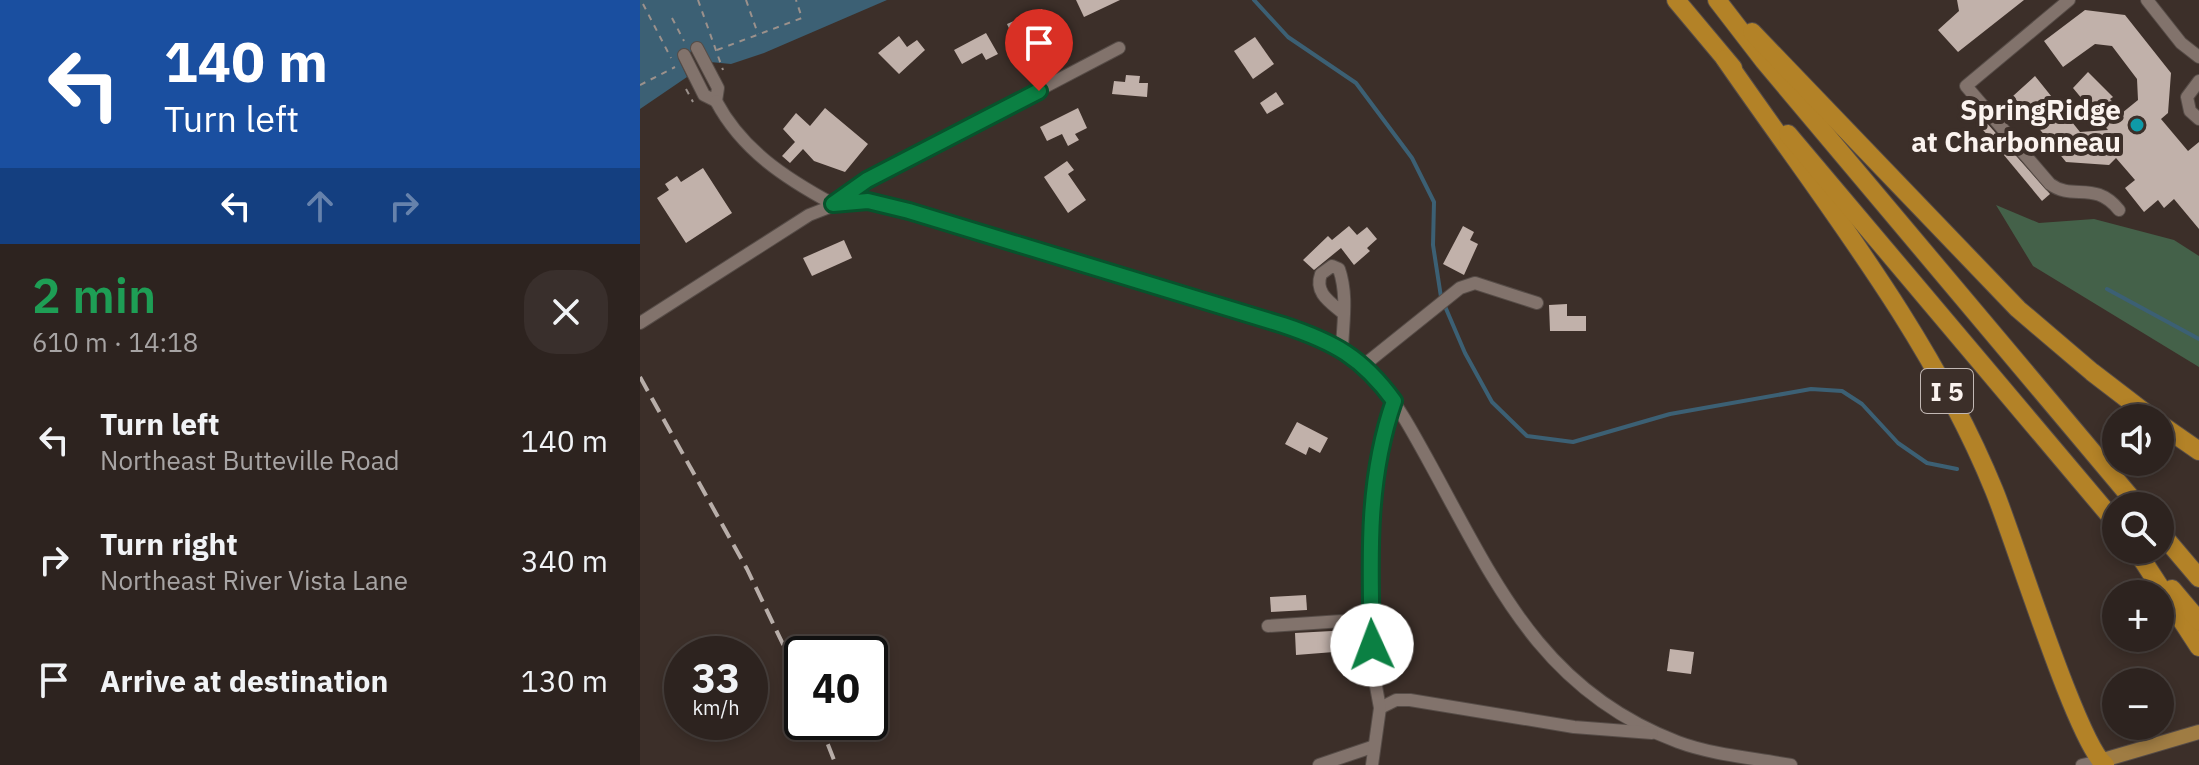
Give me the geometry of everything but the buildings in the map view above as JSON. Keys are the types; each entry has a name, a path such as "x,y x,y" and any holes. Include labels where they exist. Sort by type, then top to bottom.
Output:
{"highway":[{"name":"I 5","path":"1676,0 2102,506"},
{"name":"I 5","path":"1718,1 1775,53 2018,309 2134,404"},
{"name":"I 5","path":"1718,1 1764,61 2127,492"},
{"name":"I 5","path":"1725,59 1886,291 1952,400 1994,490 2096,764"},
{"path":"2174,434 2199,451"},
{"path":"2174,537 2199,561"},
{"path":"2174,549 2199,578"},
{"path":"2147,564 2199,647"},
{"path":"2150,564 2199,621"}],"main road":[{"path":"2096,764 2199,732"}],"street":[{"path":"2048,0 2054,13"},
{"path":"2069,0 1966,86 2056,189 2095,191 2109,198 2119,210"},
{"path":"2147,0 2181,43 2199,57"},
{"path":"697,48 735,134 753,153 802,188 833,204 868,201 909,211 1283,325 1342,349 1364,365 1394,401 1531,637 1579,686 1656,733 1701,749 1791,765"},
{"path":"640,323 867,180 1119,48"},
{"path":"684,55 704,95 717,95"},
{"path":"2199,81 2187,97 2190,111 2199,119"},
{"path":"1364,365 1460,288 1475,283 1537,303"},
{"path":"1342,349 1344,314"},
{"path":"1372,765 1372,747 1380,708 1373,670 1371,502 1394,401"},
{"path":"1268,626 1372,619"},
{"path":"1380,708 1396,700 1410,700 1586,728 1656,733"},
{"path":"1319,765 1372,747"}],"path":[{"path":"698,0 726,77 717,95"},
{"path":"746,0 758,35"},
{"path":"717,50 802,18 796,0"},
{"path":"640,85 676,67 643,4"},
{"path":"681,78 693,102"}],"green space":[{"path":"1996,205 2039,223 2094,219 2174,240 2199,256 2199,367 2033,266"}],"water":[{"path":"640,0 887,0 731,64 710,62 702,46 678,58 687,77 640,109"}],"waterway":[{"path":"1254,0 1288,37 1356,83 1412,158 1434,202 1433,245 1441,297 1465,353 1492,402 1527,436 1573,442 1670,414 1811,389 1842,391 1862,404 1898,443 1927,463 1957,469"},
{"path":"2107,289 2199,339"}],"railway":[{"path":"640,377 747,569 784,646"},
{"path":"826,740 836,765"}],"place":[{"name":"SpringRidge at Charbonneau","path":"2137,125"}],"route":[{"path":"1039,91 867,180 833,204 868,201 909,211 1283,325 1323,339 1359,360 1394,401 1374,484 1369,527 1372,645"}]}
